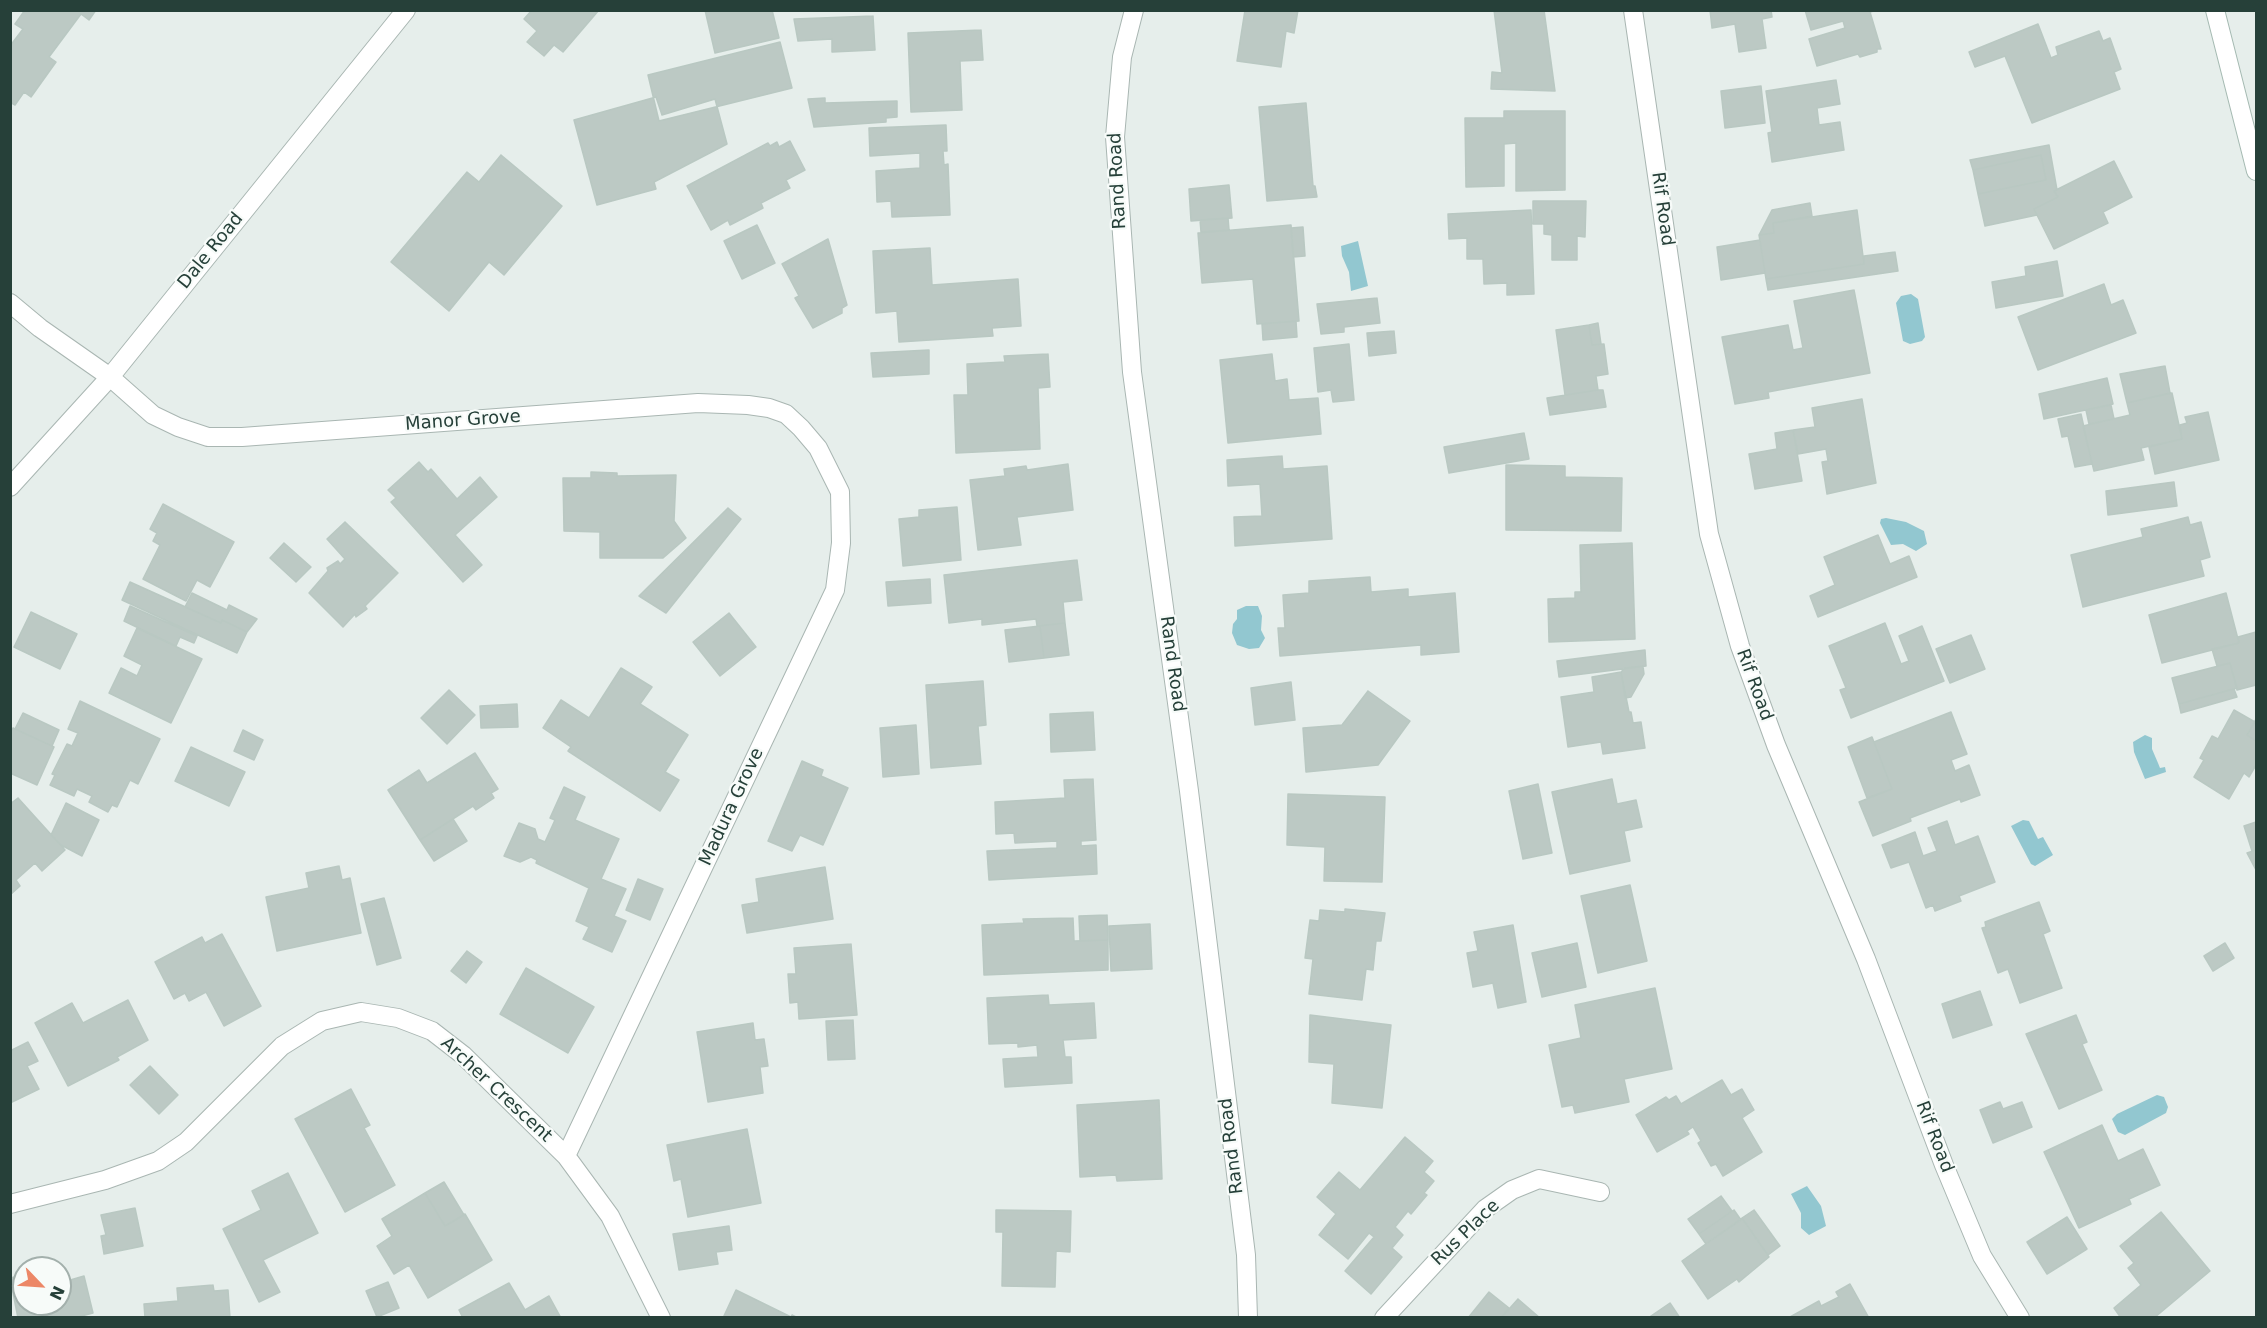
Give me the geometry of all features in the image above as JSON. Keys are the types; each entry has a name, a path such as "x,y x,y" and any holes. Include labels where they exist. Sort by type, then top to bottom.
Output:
{"street":[{"name":"Dale Road","path":"10,487 110,377 406,10"},
{"name":"Rand Road","path":"1134,10 1122,57 1115,137 1131,360 1189,791 1246,1255 1248,1317"},
{"name":"Rif Road","path":"1633,10 1709,534 1740,646 1776,744 1866,959 1944,1165 1982,1256 2020,1317"},
{"path":"2215,10 2256,171"},
{"name":"Manor Grove","path":"10,303 110,377 153,415 178,427 208,436 242,437 698,403 748,405 769,408 786,414 818,448"},
{"name":"Madura Grove","path":"566,1156 835,590 842,543 840,492 818,448"},
{"name":"Archer Crescent","path":"10,1204 105,1180 158,1161 186,1142 282,1046 322,1021 361,1012 398,1018 432,1031 464,1054 566,1156 610,1216 661,1317"},
{"name":"Rus Place","path":"1384,1317 1485,1209 1512,1190 1539,1179 1600,1192"}],"water":[{"path":"1358,241 1368,286 1351,291 1349,272 1342,256 1341,246"},
{"path":"1911,294 1918,299 1925,337 1922,341 1910,344 1903,341 1896,303 1901,296"},
{"path":"1881,519 1906,522 1924,531 1927,544 1916,551 1903,544 1891,545 1880,523"},
{"path":"1246,606 1258,606 1262,616 1261,630 1265,638 1259,648 1249,649 1237,645 1232,633 1233,624 1237,619 1237,610"},
{"path":"2145,735 2152,738 2152,749 2160,768 2165,767 2166,772 2145,779 2134,752 2133,742"},
{"path":"2023,820 2029,821 2038,839 2043,837 2053,855 2035,866 2031,864 2011,826"},
{"path":"2157,1095 2164,1097 2168,1107 2166,1113 2125,1135 2118,1132 2112,1119 2117,1114"},
{"path":"1807,1186 1821,1206 1826,1226 1809,1235 1801,1228 1801,1213 1791,1194"}],"building":[{"path":"25,10 96,10 89,20 81,14 49,57 56,62 31,97 24,92 15,105 10,102 10,46 23,29 15,24"},
{"path":"532,10 599,10 563,52 554,45 544,56 527,42 537,31 524,19"},
{"path":"705,10 772,10 779,38 715,53"},
{"path":"1245,10 1298,10 1294,33 1286,31 1281,67 1237,61"},
{"path":"1494,10 1544,10 1555,91 1491,89 1492,72 1502,73"},
{"path":"1710,10 1771,10 1772,17 1762,19 1766,48 1739,52 1735,24 1712,28"},
{"path":"1805,10 1877,10 1870,12 1881,49 1860,57 1858,54 1817,66 1809,39 1845,28 1843,21 1811,30"},
{"path":"873,16 875,50 832,52 832,39 798,41 794,19"},
{"path":"2038,24 2051,58 2058,55 2056,47 2099,31 2103,41 2110,38 2121,69 2114,72 2120,89 2032,123 2005,56 1975,67 1969,52"},
{"path":"981,30 983,60 960,61 962,110 911,112 908,33"},
{"path":"780,42 792,88 659,121 648,75"},
{"path":"1836,80 1840,104 1817,108 1819,125 1840,122 1844,150 1772,162 1768,133 1772,132 1766,91"},
{"path":"1761,86 1765,123 1725,128 1721,91"},
{"path":"656,97 662,115 715,99 727,144 654,182 656,189 597,205 574,120"},
{"path":"825,98 825,103 897,101 897,117 886,118 886,122 814,127 808,99"},
{"path":"1306,103 1313,186 1315,186 1317,197 1267,201 1259,107"},
{"path":"1504,111 1565,111 1565,190 1516,191 1516,143 1504,144 1504,186 1466,187 1465,118 1504,118"},
{"path":"946,125 947,151 943,151 944,165 948,164 950,215 892,217 891,201 877,202 876,171 920,168 920,153 870,156 869,128"},
{"path":"790,141 805,170 786,180 790,188 761,203 763,208 730,225 728,220 711,230 687,186 768,143 770,146 777,142 779,147"},
{"path":"2049,145 2057,190 2054,191 2058,197 2034,209 2037,215 1985,226 1978,194 2046,180 2041,155 1973,170 1970,160"},
{"path":"501,155 562,206 504,275 489,262 449,311 391,262 467,172 479,182"},
{"path":"2041,155 2046,180 1978,194 1973,170"},
{"path":"2114,161 2132,197 2103,212 2108,223 2054,249 2034,209 2058,197 2054,191"},
{"path":"1229,185 1232,218 1191,221 1189,189"},
{"path":"1533,201 1586,201 1585,237 1577,236 1577,260 1552,260 1552,235 1544,234 1544,224 1533,224"},
{"path":"1810,203 1812,216 1773,223 1774,233 1759,235 1772,210"},
{"path":"1531,210 1534,294 1507,295 1507,283 1484,284 1483,259 1467,259 1467,238 1449,239 1448,214"},
{"path":"1857,210 1864,264 1766,279 1759,235 1774,233 1773,223"},
{"path":"1228,218 1229,230 1201,232 1200,220"},
{"path":"757,225 775,263 742,279 724,241"},
{"path":"1291,225 1299,321 1257,324 1253,279 1202,283 1198,233"},
{"path":"1303,227 1305,256 1293,257 1291,228"},
{"path":"828,239 847,305 842,308 842,313 813,328 795,298 799,296 782,264"},
{"path":"1760,240 1765,273 1721,280 1717,247"},
{"path":"930,248 932,285 1018,279 1021,326 992,328 993,336 899,342 897,311 876,313 873,251"},
{"path":"1895,252 1898,271 1768,290 1766,279 1864,264 1864,256"},
{"path":"2057,261 2063,296 1996,308 1992,282 2026,276 2025,267"},
{"path":"2104,284 2111,305 2123,300 2136,333 2038,370 2018,317"},
{"path":"1854,290 1870,373 1768,392 1769,398 1735,404 1722,337 1788,325 1793,350 1803,348 1794,301"},
{"path":"1377,298 1380,323 1344,327 1344,332 1321,334 1317,304"},
{"path":"1296,321 1297,337 1263,340 1262,324"},
{"path":"1598,323 1601,344 1592,345 1589,325"},
{"path":"1589,325 1592,345 1604,344 1608,374 1596,376 1598,390 1565,395 1556,330"},
{"path":"1394,331 1396,353 1369,356 1367,333"},
{"path":"1349,344 1354,400 1333,402 1331,390 1318,392 1314,348"},
{"path":"929,350 929,374 873,377 871,353"},
{"path":"1048,354 1050,387 1038,388 1040,449 956,453 954,395 968,395 967,364 1005,362 1004,356"},
{"path":"1272,354 1275,381 1287,379 1289,400 1318,398 1321,434 1228,443 1220,360"},
{"path":"2165,366 2170,393 2127,403 2120,374"},
{"path":"2107,378 2113,404 2044,419 2039,394"},
{"path":"1603,390 1606,407 1550,415 1547,398"},
{"path":"2172,393 2182,439 2141,448 2144,460 2094,471 2083,426 2130,415 2127,403"},
{"path":"1862,399 1876,483 1827,494 1822,462 1828,461 1826,449 1798,454 1793,430 1815,427 1812,408"},
{"path":"2111,405 2114,419 2089,424 2086,410"},
{"path":"2208,412 2219,460 2155,474 2149,447 2182,439 2180,425 2187,423 2185,417"},
{"path":"2081,414 2092,464 2075,467 2068,436 2062,437 2058,419"},
{"path":"1793,430 1802,481 1755,489 1749,454 1777,449 1775,433"},
{"path":"1524,433 1529,459 1449,473 1444,447"},
{"path":"1282,456 1283,469 1327,466 1332,539 1235,546 1234,517 1262,516 1260,484 1228,486 1227,460"},
{"path":"419,462 428,472 431,469 457,499 480,477 497,497 455,535 482,565 463,582 391,502 396,498 388,490"},
{"path":"1068,464 1073,510 1017,517 1021,545 978,550 970,480 1005,476 1004,469 1026,466 1027,470"},
{"path":"1506,465 1565,466 1565,477 1622,478 1621,531 1506,530"},
{"path":"591,472 617,473 617,476 676,475 674,521 686,538 663,558 600,558 600,532 564,531 563,478 591,478"},
{"path":"2174,482 2177,506 2108,515 2106,491"},
{"path":"163,504 234,542 210,587 197,580 186,601 143,579 160,545 153,541 157,533 150,529"},
{"path":"957,507 961,560 903,566 899,519 919,517 919,510"},
{"path":"728,508 741,519 666,613 639,596"},
{"path":"2188,517 2190,525 2201,522 2210,557 2200,560 2204,576 2083,607 2071,555 2143,537 2141,529"},
{"path":"345,522 398,573 365,606 367,609 356,617 355,614 343,627 309,593 328,571 327,568 338,561 340,564 345,559 327,539"},
{"path":"1878,535 1890,564 1909,556 1917,577 1818,617 1810,596 1835,585 1824,557"},
{"path":"284,543 311,567 296,582 270,558"},
{"path":"1632,543 1635,639 1549,642 1548,599 1575,598 1575,592 1581,592 1580,545"},
{"path":"1077,560 1082,600 1063,602 1065,623 1037,626 1036,619 982,625 982,619 949,623 944,575"},
{"path":"1370,577 1371,592 1408,589 1408,597 1455,593 1459,652 1421,655 1421,645 1280,656 1278,628 1285,628 1283,595 1309,593 1309,581"},
{"path":"930,579 931,603 888,606 886,582"},
{"path":"130,582 221,623 222,620 247,632 237,653 122,600"},
{"path":"192,593 227,610 229,605 257,619 247,632 222,620 221,623 185,607"},
{"path":"2226,593 2239,643 2162,663 2149,615"},
{"path":"130,606 197,636 194,643 180,637 176,646 124,621"},
{"path":"31,612 77,634 60,669 14,647"},
{"path":"729,613 756,647 720,676 693,642"},
{"path":"1065,623 1069,655 1044,658 1040,626"},
{"path":"1885,623 1901,664 1909,661 1899,636 1922,626 1944,681 1851,718 1840,690 1846,688 1829,646"},
{"path":"1040,626 1044,658 1009,662 1005,630"},
{"path":"137,628 202,659 171,723 109,693 121,668 137,676 142,665 124,656"},
{"path":"2256,632 2256,685 2237,690 2230,663 2217,666 2212,649 2239,643 2238,637"},
{"path":"1971,635 1985,669 1950,683 1936,649"},
{"path":"1645,650 1646,666 1559,677 1557,661"},
{"path":"2230,663 2237,688 2179,704 2172,678"},
{"path":"1643,666 1644,674 1631,697 1625,698 1621,672 1625,668"},
{"path":"621,668 652,687 640,704 688,735 665,772 679,780 660,811 568,751 571,747 543,728 561,700 589,718"},
{"path":"1621,672 1629,712 1631,712 1633,723 1641,722 1645,748 1603,754 1601,742 1568,747 1561,697 1594,692 1592,677"},
{"path":"983,681 986,725 978,726 981,764 931,768 926,685"},
{"path":"1291,682 1295,720 1255,725 1251,688"},
{"path":"2234,689 2237,697 2181,713 2179,704"},
{"path":"449,690 475,715 447,744 421,718"},
{"path":"1368,691 1410,721 1378,765 1306,772 1303,728 1342,725"},
{"path":"80,701 160,739 138,784 130,780 117,807 112,805 108,812 89,802 92,796 77,789 74,796 50,785 55,775 52,774 67,744 72,746 78,733 68,729"},
{"path":"517,704 518,727 481,728 480,706"},
{"path":"2234,710 2255,722 2247,735 2256,741 2256,765 2249,777 2244,773 2229,799 2194,777 2204,760 2200,758 2212,736 2218,739"},
{"path":"1093,712 1095,750 1051,752 1050,714"},
{"path":"1951,712 1967,754 1951,760 1955,771 1969,765 1980,795 1961,802 1960,799 1910,818 1911,821 1873,836 1859,802 1892,789 1874,742"},
{"path":"23,713 59,730 52,746 15,729"},
{"path":"2256,719 2256,741 2247,735"},
{"path":"916,725 919,774 883,777 880,728"},
{"path":"13,728 54,747 37,785 10,773 10,732"},
{"path":"243,730 263,740 254,760 234,751"},
{"path":"1872,737 1892,789 1867,798 1848,747"},
{"path":"191,747 245,772 229,806 175,781"},
{"path":"475,753 498,789 491,793 494,798 476,810 473,806 420,840 388,790 419,770 427,783"},
{"path":"802,761 823,770 821,776 848,788 823,845 800,835 792,851 768,841"},
{"path":"1093,779 1096,840 1081,841 1081,846 1096,845 1097,874 989,880 987,851 1057,848 1057,841 1015,843 1014,833 996,834 995,802 1065,798 1064,780"},
{"path":"1612,779 1617,804 1636,800 1642,827 1624,831 1630,861 1570,874 1552,792"},
{"path":"1538,784 1552,853 1523,859 1509,791"},
{"path":"564,787 585,797 575,820 619,839 601,879 626,889 614,916 626,921 612,952 583,939 589,927 576,921 589,888 536,863 537,860 531,857 520,862 504,856 519,823 535,829 538,839 545,842 555,820 550,818"},
{"path":"1288,794 1385,797 1382,882 1324,881 1325,847 1287,845"},
{"path":"18,798 65,850 42,871 35,863 16,880 20,886 10,895 10,804"},
{"path":"66,803 99,820 82,856 61,845 51,835"},
{"path":"453,819 467,841 434,861 420,840"},
{"path":"1947,821 1955,845 1978,836 1995,882 1959,896 1961,901 1935,911 1933,905 1926,908 1909,862 1891,868 1882,845 1915,832 1923,856 1937,851 1928,828"},
{"path":"2256,822 2256,850 2252,851 2244,826"},
{"path":"2256,850 2256,870 2247,853"},
{"path":"339,866 342,880 350,878 361,933 277,951 266,897 309,888 306,873"},
{"path":"825,867 833,919 747,933 742,905 759,902 756,879"},
{"path":"638,879 663,889 650,920 626,910"},
{"path":"1630,885 1647,961 1598,973 1581,896"},
{"path":"384,898 401,958 377,965 361,904"},
{"path":"2039,902 2050,931 2043,934 2062,988 2020,1003 2008,969 1998,973 1982,928 1986,927 1985,922"},
{"path":"1345,909 1385,913 1381,941 1376,941 1373,970 1366,969 1362,1000 1309,994 1313,959 1305,958 1310,920 1319,921 1320,910 1345,912"},
{"path":"1107,915 1108,940 1080,941 1079,916"},
{"path":"1073,918 1074,941 1108,940 1108,970 984,975 982,925 1024,923 1023,919"},
{"path":"1150,924 1152,969 1111,971 1109,926"},
{"path":"1513,925 1526,1002 1498,1008 1493,983 1473,987 1467,953 1478,951 1474,932"},
{"path":"222,934 261,1006 224,1026 206,992 189,1001 185,993 174,999 155,962 202,937 205,943"},
{"path":"1577,943 1586,987 1542,997 1532,953"},
{"path":"2225,943 2234,958 2213,971 2204,956"},
{"path":"851,944 857,1015 799,1019 798,1002 790,1003 788,974 796,974 794,948"},
{"path":"467,951 482,962 466,983 451,971"},
{"path":"526,968 594,1007 568,1053 500,1014"},
{"path":"1655,988 1672,1069 1624,1079 1629,1102 1575,1113 1573,1105 1562,1107 1549,1045 1581,1038 1575,1005"},
{"path":"1980,991 1992,1025 1953,1038 1942,1004"},
{"path":"1048,995 1049,1005 1094,1003 1096,1038 1063,1040 1065,1057 1071,1057 1072,1083 1005,1087 1003,1059 1038,1057 1037,1045 1018,1047 1018,1043 989,1044 987,998"},
{"path":"128,1000 148,1040 117,1057 119,1060 68,1086 35,1023 72,1003 83,1023"},
{"path":"1310,1015 1391,1025 1382,1108 1332,1103 1334,1064 1309,1062"},
{"path":"2076,1015 2087,1042 2082,1044 2102,1090 2059,1109 2026,1034"},
{"path":"853,1020 855,1059 828,1060 826,1021"},
{"path":"753,1023 755,1040 764,1039 768,1066 760,1067 763,1093 708,1102 697,1032"},
{"path":"28,1042 38,1061 27,1066 39,1089 10,1103 10,1051"},
{"path":"150,1066 178,1095 159,1114 130,1085"},
{"path":"1722,1080 1731,1095 1742,1089 1754,1110 1742,1118 1762,1152 1723,1176 1716,1164 1711,1166 1698,1143 1701,1141 1693,1127 1687,1131 1689,1134 1657,1152 1636,1115 1666,1097 1669,1100 1676,1096 1681,1104"},
{"path":"351,1089 370,1125 364,1128 395,1185 345,1212 295,1119"},
{"path":"1159,1100 1162,1179 1117,1181 1116,1175 1080,1177 1077,1105"},
{"path":"2000,1102 2003,1109 2022,1102 2032,1127 1993,1143 1980,1110"},
{"path":"2102,1125 2118,1161 2143,1149 2160,1185 2129,1199 2131,1204 2079,1228 2044,1152"},
{"path":"747,1129 761,1203 688,1217 681,1179 674,1181 667,1145"},
{"path":"1405,1137 1433,1161 1424,1172 1434,1181 1424,1193 1427,1195 1411,1214 1408,1211 1395,1227 1403,1235 1392,1248 1402,1257 1371,1294 1345,1271 1374,1237 1369,1233 1348,1259 1319,1235 1336,1214 1317,1197 1339,1172 1360,1190"},
{"path":"288,1173 318,1233 263,1260 280,1292 259,1302 223,1229 261,1210 252,1191"},
{"path":"444,1182 464,1215 445,1226 425,1193"},
{"path":"425,1193 445,1226 465,1214 492,1260 428,1298 409,1265 394,1274 377,1246 392,1236 382,1219"},
{"path":"1721,1196 1732,1211 1699,1234 1688,1219"},
{"path":"135,1208 143,1246 104,1254 101,1236 106,1235 101,1215"},
{"path":"996,1210 1071,1211 1070,1252 1056,1251 1055,1287 1002,1286 1003,1232 996,1232"},
{"path":"1734,1210 1741,1220 1706,1244 1699,1234"},
{"path":"1754,1210 1780,1246 1768,1255 1742,1218"},
{"path":"2161,1212 2210,1271 2154,1318 2121,1318 2114,1308 2141,1285 2128,1268 2134,1263 2120,1246"},
{"path":"2067,1217 2087,1249 2047,1274 2027,1242"},
{"path":"1742,1218 1769,1257 1739,1282 1737,1279 1708,1299 1682,1261"},
{"path":"729,1226 732,1250 716,1252 718,1264 679,1270 673,1234"},
{"path":"84,1276 93,1313 74,1318 18,1318 18,1316 72,1316 72,1280"},
{"path":"388,1282 399,1308 377,1317 366,1291"},
{"path":"509,1283 525,1310 549,1296 561,1318 463,1318 459,1310"},
{"path":"1850,1284 1869,1318 1790,1317 1819,1301 1821,1306 1839,1297 1836,1292"},
{"path":"213,1285 214,1291 228,1290 230,1318 145,1318 144,1304 178,1301 177,1288"},
{"path":"736,1290 791,1317 792,1315 798,1318 723,1318"},
{"path":"1489,1292 1509,1308 1501,1318 1468,1318"},
{"path":"1518,1299 1540,1318 1501,1318"},
{"path":"1670,1303 1680,1318 1648,1318"}]}
